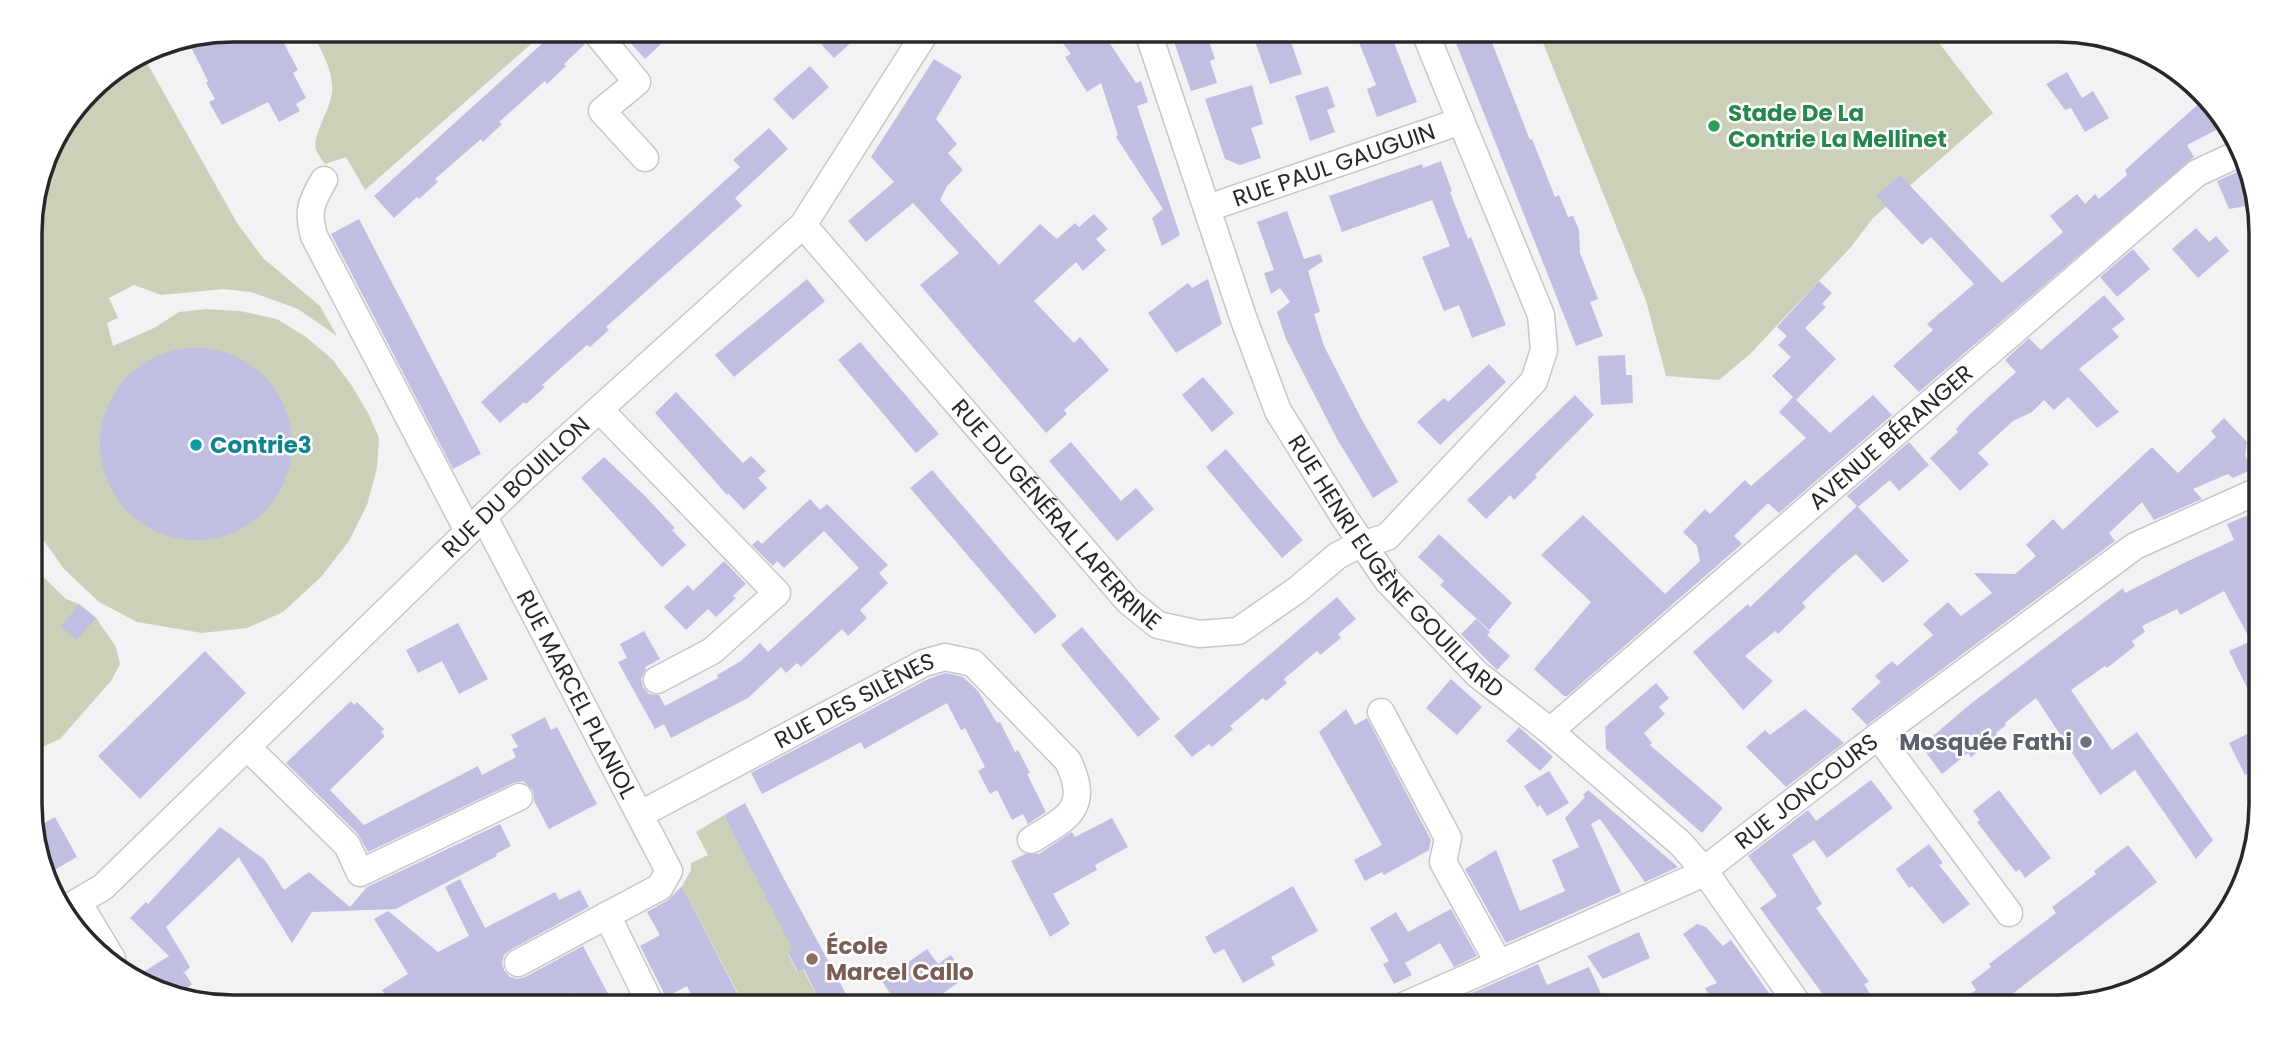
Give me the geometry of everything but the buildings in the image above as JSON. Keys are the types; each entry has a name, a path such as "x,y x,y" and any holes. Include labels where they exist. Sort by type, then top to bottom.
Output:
{"street":[{"path":"604,42 637,82 602,111 645,159"},
{"name":"RUE DU BOUILLON","path":"72,906 103,887 476,524 803,225 919,42"},
{"name":"RUE HENRI EUGÈNE GOUILLARD","path":"1151,42 1244,320 1278,411 1363,545 1387,580 1477,674 1550,731 1681,844 1703,869 1792,995"},
{"name":"RUE PAUL GAUGUIN","path":"1363,545 1388,537 1534,381 1544,350 1541,315 1429,42"},
{"name":"RUE PAUL GAUGUIN","path":"1208,208 1461,121"},
{"name":"AVENUE BÉRANGER","path":"1550,731 2197,173 2232,157"},
{"name":"RUE MARCEL PLANIOL","path":"324,180 314,197 309,219 314,236 641,814 669,872 660,887 607,915"},
{"name":"RUE DU GÉNÉRAL LAPERRINE","path":"803,225 1128,601 1158,625 1199,634 1238,631 1297,590 1336,556 1363,545"},
{"path":"600,410 777,593 712,651 657,680"},
{"name":"RUE JONCOURS","path":"1427,995 1695,877 1878,736 2135,546 2249,495"},
{"name":"RUE DES SILÈNES","path":"641,814 924,663 945,657 972,663 1068,761 1076,779 1077,799 1070,814 1031,840"},
{"path":"1381,712 1448,838 1443,862 1498,962"},
{"path":"1878,736 2010,914"},
{"path":"247,747 347,845 360,873 519,797"},
{"path":"518,963 607,915 646,995"}],"green space":[{"path":"317,42 533,42 365,190 346,157 325,164 316,150 316,138 332,92 326,60"},
{"path":"1543,42 1938,42 1993,113 1873,218 1851,247 1750,354 1719,380 1666,376 1646,301"},
{"path":"147,63 237,223 263,258 320,306 337,336 298,309 251,292 224,289 161,295 134,285 109,298 118,318 107,323 113,346 154,328 179,312 206,309 240,311 277,319 306,337 332,359 352,386 379,438 377,468 367,505 349,541 321,577 283,612 247,628 202,633 137,622 99,602 64,569 42,538 42,220 46,195 62,148 81,117 107,89"},
{"path":"42,576 66,599 79,604 96,618 116,647 120,664 111,681 60,739 42,747"},
{"path":"724,815 794,950 788,954 797,972 803,969 817,995 739,995 682,886 691,870 691,863 708,855 696,832"}],"place":[{"name":"Stade De La Contrie La Mellinet","path":"1714,126"},
{"name":"Contrie3","path":"196,445"},
{"name":"Mosquée Fathi","path":"2086,742"},
{"name":"École Marcel Callo","path":"812,959"}]}
